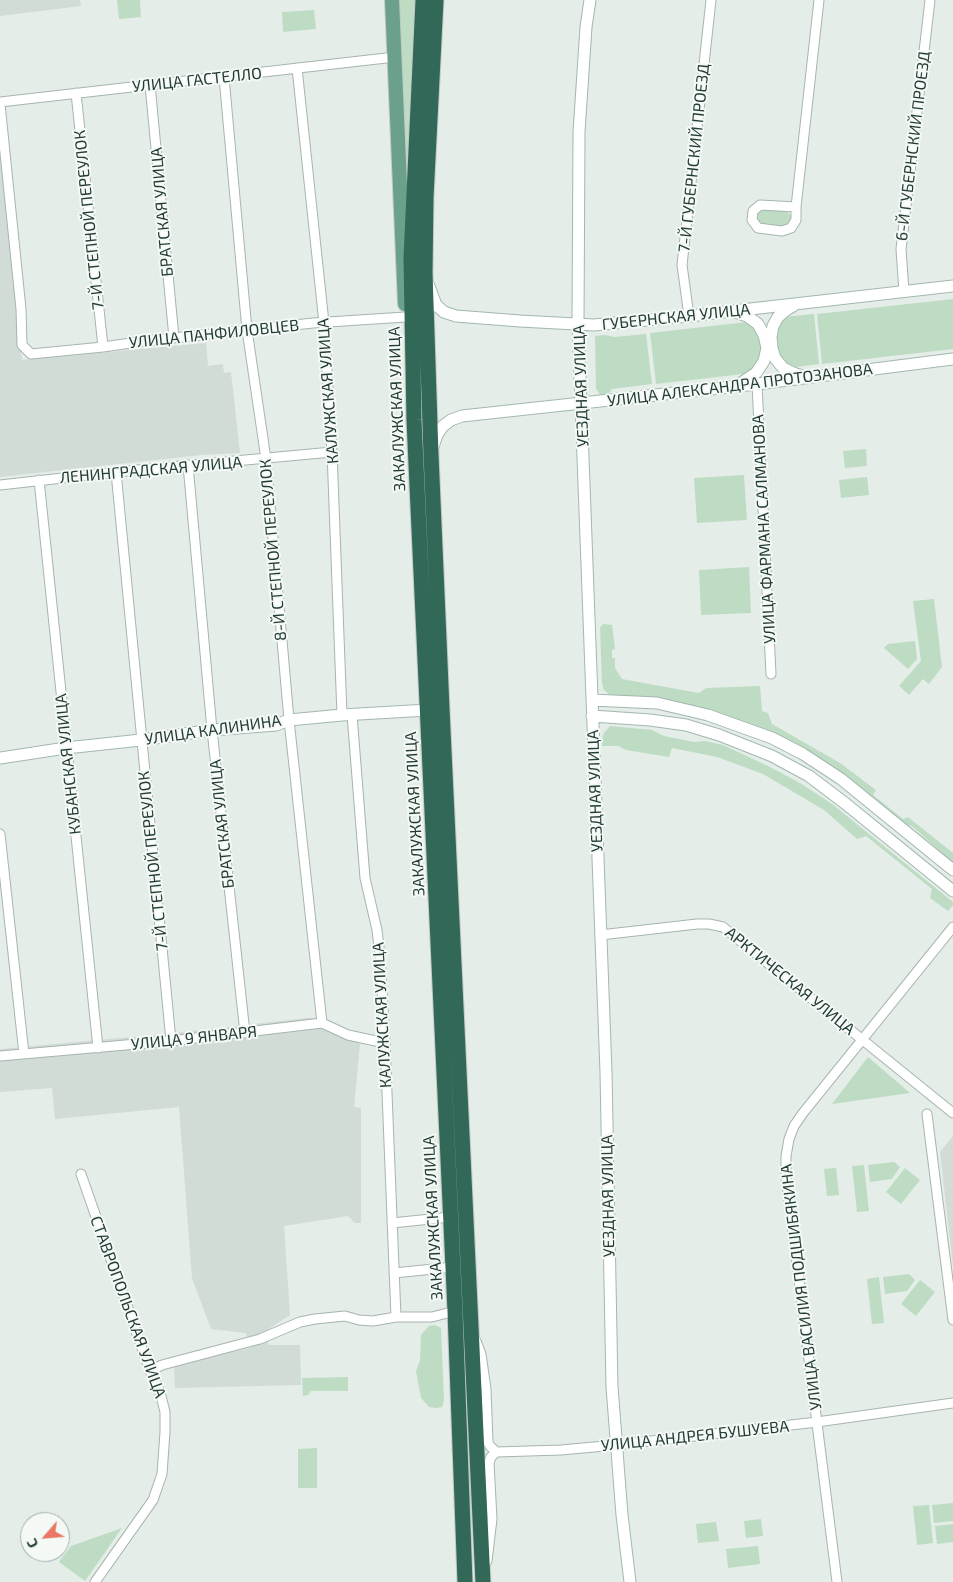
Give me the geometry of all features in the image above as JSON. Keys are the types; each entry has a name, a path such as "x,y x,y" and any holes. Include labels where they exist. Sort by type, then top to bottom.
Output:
{"highway":[{"name":"ЗАКАЛУЖСКАЯ УЛИЦА","path":"423,0 411,258 413,356 455,1310 465,1582"},
{"path":"436,0 426,197 425,273 430,456 483,1581"},
{"path":"433,68 446,0"}],"main road":[{"path":"392,0 405,317 413,356"}],"street":[{"name":"УЕЗДНАЯ УЛИЦА","path":"590,0 586,28 579,132 578,324 606,1072 612,1387 622,1516 630,1582"},
{"name":"7-Й ГУБЕРНСКИЙ ПРОЕЗД","path":"689,316 682,265 711,0"},
{"path":"796,207 760,204 753,210 752,220 758,228 762,229 787,230 795,224 819,0"},
{"name":"6-Й ГУБЕРНСКИЙ ПРОЕЗД","path":"904,292 901,249 930,0"},
{"name":"УЛИЦА ГАСТЕЛЛО","path":"0,103 395,57"},
{"name":"КАЛУЖСКАЯ УЛИЦА","path":"297,68 324,322 347,715 366,878 377,930 380,955 396,1317"},
{"name":"8-Й СТЕПНОЙ ПЕРЕУЛОК","path":"224,77 247,330 266,459 289,720 322,1023"},
{"name":"БРАТСКАЯ УЛИЦА","path":"150,85 174,338"},
{"name":"7-Й СТЕПНОЙ ПЕРЕУЛОК","path":"76,93 103,347"},
{"name":"УЛИЦА ПАНФИЛОВЦЕВ","path":"0,103 21,308 22,345 31,354 324,322 405,317"},
{"name":"ГУБЕРНСКАЯ УЛИЦА","path":"425,273 433,300 444,312 456,316 578,324 603,324 689,316 953,286"},
{"path":"797,304 778,317 773,326 772,348 775,358 783,368 808,378"},
{"path":"732,311 747,316 758,324 764,335 767,348 764,361 756,373 734,386"},
{"name":"УЛИЦА АЛЕКСАНДРА ПРОТОЗАНОВА","path":"430,456 437,435 443,426 451,420 462,416 757,384 953,360"},
{"name":"УЛИЦА ФАРМАНА САЛМАНОВА","path":"757,384 771,674"},
{"name":"ЛЕНИНГРАДСКАЯ УЛИЦА","path":"0,485 332,452"},
{"name":"БРАТСКАЯ УЛИЦА","path":"188,466 212,730 245,1033"},
{"name":"7-Й СТЕПНОЙ ПЕРЕУЛОК","path":"116,472 171,1041"},
{"name":"КУБАНСКАЯ УЛИЦА","path":"40,480 98,1048"},
{"path":"592,700 656,703 708,715 772,738 803,754 841,780 953,870"},
{"name":"УЛИЦА КАЛИНИНА","path":"0,758 212,730 276,725 289,720 428,710"},
{"path":"592,716 650,720 686,725 719,735 772,756 809,776 953,891"},
{"path":"0,834 24,1054"},
{"name":"АРКТИЧЕСКАЯ УЛИЦА","path":"600,935 697,924 717,924 723,927 953,1113"},
{"name":"УЛИЦА ВАСИЛИЯ ПОДШИБЯКИНА","path":"837,1582 786,1177 786,1156 789,1139 794,1126 862,1038 953,927"},
{"path":"322,1023 348,1035 385,1043"},
{"name":"УЛИЦА 9 ЯНВАРЯ","path":"0,1056 171,1041 322,1023"},
{"path":"927,1114 953,1320"},
{"name":"СТАВРОПОЛЬСКАЯ УЛИЦА","path":"81,1174 150,1371 160,1392 165,1412 162,1474 153,1500 95,1582"},
{"path":"392,1222 450,1217"},
{"path":"394,1274 453,1267"},
{"path":"150,1371 162,1365 260,1339 300,1322 345,1316 359,1320 374,1321 396,1317 432,1316 455,1310"},
{"path":"470,1320 482,1363 486,1389 488,1442 496,1452 491,1457 489,1463 492,1519 489,1552 483,1581"},
{"name":"УЛИЦА АНДРЕЯ БУШУЕВА","path":"496,1452 561,1450 616,1445 818,1422 953,1403"}],"shaded area":[{"path":"0,0 80,0 81,6 0,16"},
{"path":"0,143 22,360 206,343 208,366 223,364 224,373 231,372 240,453 201,455 0,477"},
{"path":"320,1018 360,1044 354,1107 361,1108 361,1223 355,1223 348,1216 284,1226 290,1315 264,1332 269,1345 300,1345 301,1385 175,1388 174,1364 250,1348 246,1333 211,1329 192,1278 179,1107 55,1119 52,1088 0,1092 0,1049"},
{"path":"953,1136 953,1267 940,1152"}],"green space":[{"path":"117,0 140,0 141,17 119,19"},
{"path":"397,0 418,0 406,269"},
{"path":"314,10 316,29 283,32 282,12"},
{"path":"763,210 786,211 791,215 792,221 786,227 758,225 755,215"},
{"path":"953,299 953,349 822,364 817,314"},
{"path":"814,314 819,364 789,368 779,358 774,337 783,317"},
{"path":"747,322 753,325 762,340 762,359 752,373 656,384 650,333"},
{"path":"646,334 652,384 612,389 607,396 601,396 596,389 595,336 605,335 614,337"},
{"path":"866,449 867,466 845,468 843,451"},
{"path":"744,475 747,520 697,523 694,478"},
{"path":"867,477 869,495 841,498 839,480"},
{"path":"749,567 751,613 701,615 699,570"},
{"path":"934,599 942,667 929,684 923,679 909,695 899,686 921,661 913,601"},
{"path":"603,624 612,625 615,649 612,650 612,658 615,658 615,668 622,679 699,693 706,688 760,686 762,711 768,713 772,724 840,763 876,790 873,795 903,819 908,817 953,853 953,866 950,860 913,827 899,821 781,738 611,696 604,690 602,683 600,628"},
{"path":"915,641 917,659 908,669 884,648 888,644"},
{"path":"610,726 652,730 664,736 723,745 768,766 800,783 832,804 953,902 953,905 948,911 930,898 932,889 866,836 857,839 824,810 763,774 717,757 672,748 669,757 626,750 618,746 602,746 604,733"},
{"path":"868,1057 910,1093 832,1104"},
{"path":"894,1162 900,1167 892,1179 870,1182 868,1165"},
{"path":"864,1165 869,1211 857,1212 852,1166"},
{"path":"836,1168 839,1195 827,1196 824,1169"},
{"path":"905,1168 920,1180 901,1204 886,1192"},
{"path":"909,1274 915,1280 907,1291 885,1294 883,1277"},
{"path":"879,1277 884,1323 872,1324 867,1279"},
{"path":"920,1280 935,1292 916,1316 901,1304"},
{"path":"435,1325 441,1328 444,1400 442,1407 436,1408 429,1407 421,1398 416,1371 420,1360 421,1335 429,1326"},
{"path":"348,1377 348,1391 311,1391 308,1395 303,1396 302,1378"},
{"path":"317,1448 317,1488 298,1488 298,1449"},
{"path":"953,1503 953,1521 934,1523 932,1505"},
{"path":"929,1505 933,1543 917,1545 913,1506"},
{"path":"761,1519 763,1536 746,1538 744,1521"},
{"path":"716,1522 719,1541 698,1543 696,1524"},
{"path":"953,1524 953,1542 937,1544 935,1526"},
{"path":"122,1528 85,1581 59,1562 70,1562 71,1546"},
{"path":"758,1546 760,1564 728,1568 726,1549"}]}
